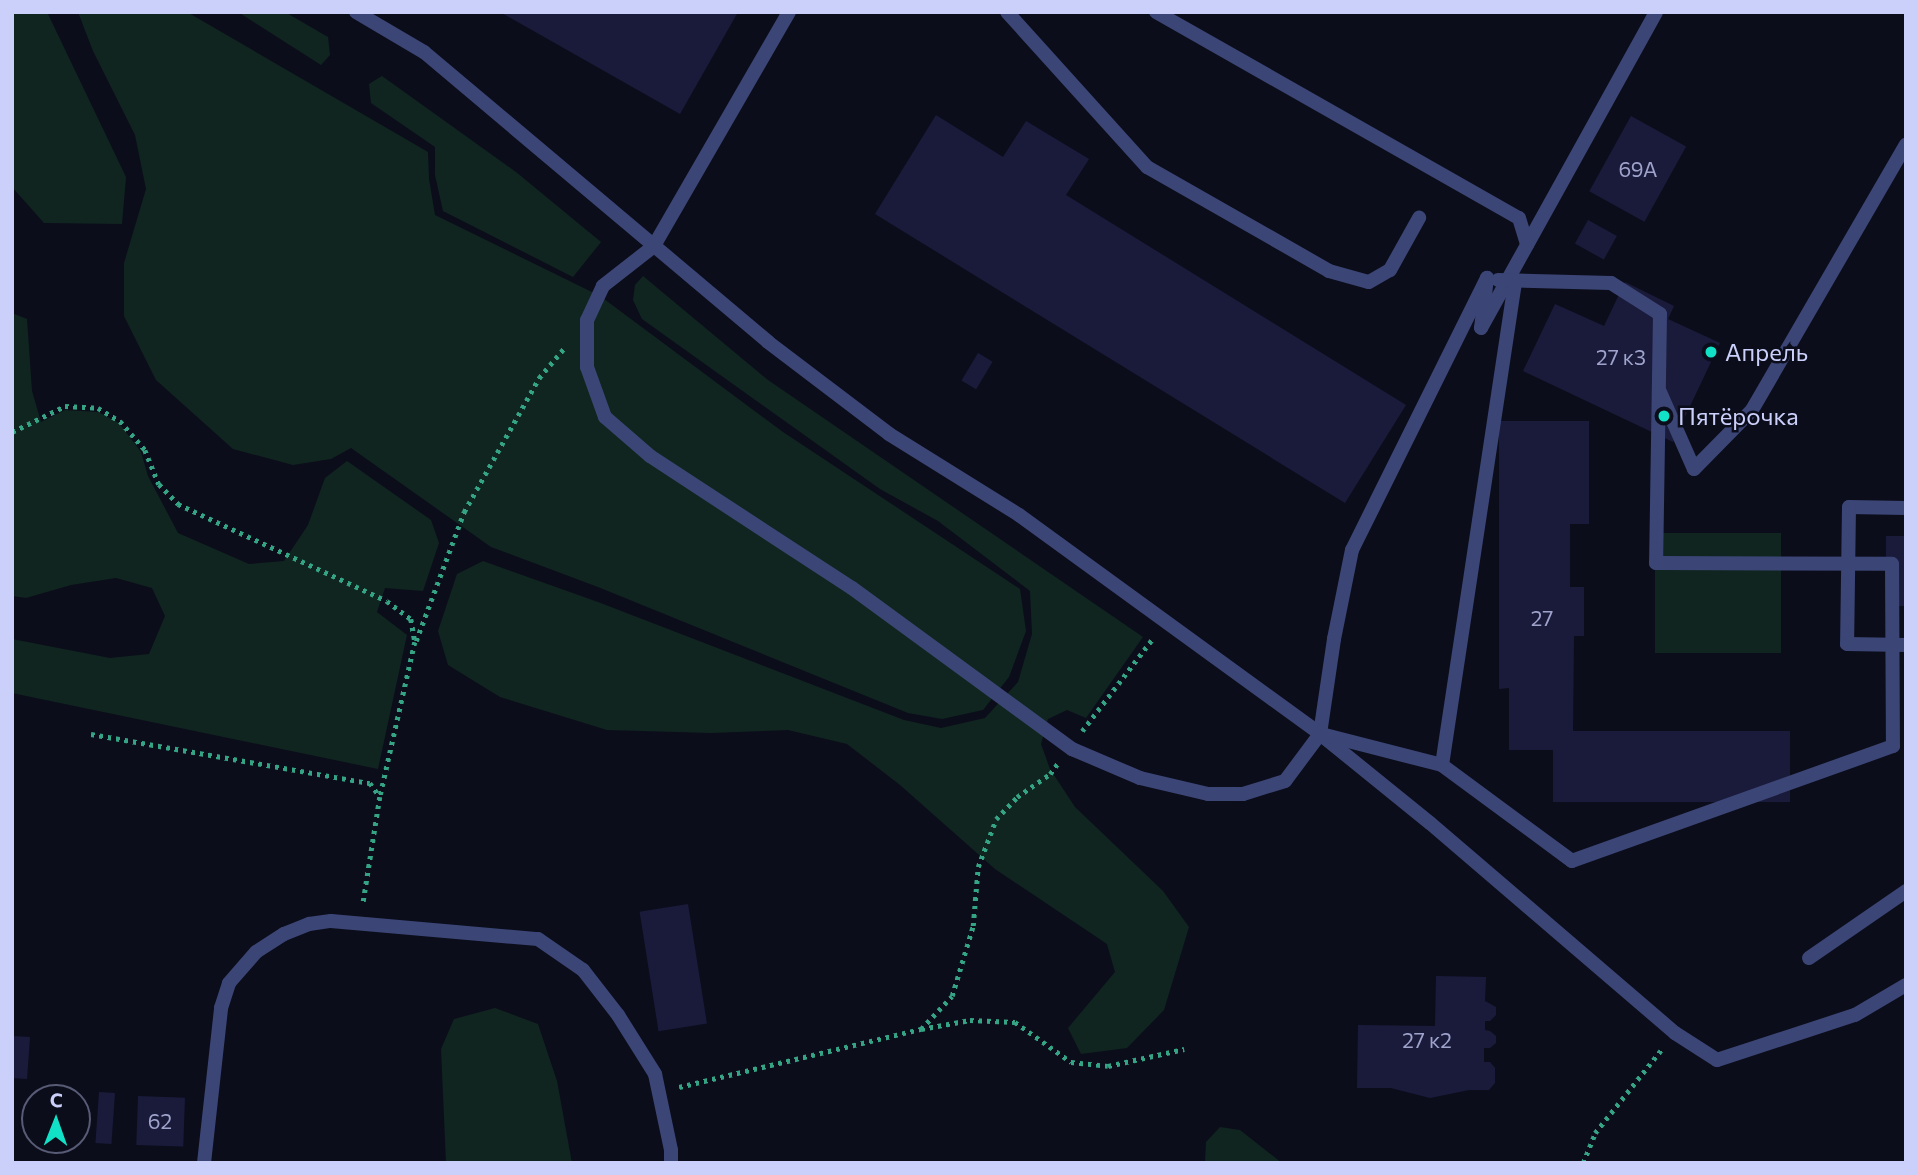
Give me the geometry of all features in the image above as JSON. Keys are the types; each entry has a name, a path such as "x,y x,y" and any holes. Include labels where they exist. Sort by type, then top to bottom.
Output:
{"lane":[{"path":"356,12 424,52 768,342 889,435 1019,515 1320,734 1430,823 1675,1033 1717,1060 1855,1015 1906,985"},
{"path":"789,12 654,246 603,286 587,320 587,367 605,417 650,456 852,588 1069,747 1140,778 1208,794 1243,794 1285,781 1320,734 1334,639 1352,550 1486,278"},
{"path":"1007,12 1147,167 1329,271 1369,282 1390,270 1419,218"},
{"path":"1156,12 1519,218 1527,245"},
{"path":"1486,278 1481,328 1656,12"},
{"path":"1658,387 1694,469 1752,410 1906,144"},
{"path":"1320,734 1442,765 1572,861 1893,746 1892,564 1656,563 1660,314 1611,282 1515,282 1486,278"},
{"path":"1442,765 1515,282"},
{"path":"1906,508 1849,507 1847,644 1906,645"},
{"path":"1809,958 1906,891"},
{"path":"204,1163 221,1008 229,983 256,952 284,934 309,924 331,921 538,939 583,970 618,1015 655,1074 671,1163"}],"path":[{"path":"359,923 380,797 415,642 459,524 493,456 539,378 587,320"},
{"path":"12,432 65,406 98,408 120,421 145,450 159,484 178,504 387,601 411,620 415,642"},
{"path":"920,1029 952,996 973,926 978,867 996,819 1017,797 1050,774 1167,621"},
{"path":"91,734 370,783 380,797"},
{"path":"659,1092 920,1029 970,1020 1015,1022 1071,1062 1108,1066 1184,1049"},
{"path":"1583,1163 1595,1133 1675,1033"}],"green space":[{"path":"12,12 47,12 126,177 122,224 44,223 12,187"},
{"path":"78,12 187,12 428,152 435,215 600,296 783,432 1020,589 1026,631 1009,677 983,710 942,719 908,713 598,587 491,547 351,448 331,459 293,465 233,449 156,380 124,316 124,263 146,189 135,135 93,51"},
{"path":"238,12 285,12 328,37 330,55 321,65"},
{"path":"382,76 516,172 601,242 573,277 443,211 435,175 435,147 371,103 369,84"},
{"path":"643,276 768,380 1143,637 1086,718 1067,710 1048,719 1041,744 1050,769 1075,807 1163,891 1189,927 1164,1010 1127,1048 1081,1054 1068,1028 1115,972 1107,944 995,869 900,785 847,744 788,730 711,733 607,730 500,697 448,665 438,631 457,574 483,561 598,602 904,720 941,728 985,718 1018,682 1032,634 1030,591 938,521 880,489 642,319 633,300 635,285"},
{"path":"12,313 27,319 32,391 41,422 65,410 98,412 119,423 141,452 148,476 178,533 249,564 284,561 308,525 325,478 347,461 431,520 439,543 423,591 385,588 377,612 407,635 378,769 12,693 12,639 110,658 149,654 165,616 152,588 116,578 71,585 26,598 12,596"},
{"path":"1655,533 1781,533 1781,653 1655,653"},
{"path":"495,1008 538,1024 557,1081 572,1163 446,1163 441,1049 454,1019"},
{"path":"1220,1127 1240,1130 1282,1163 1205,1163 1206,1142"}],"building":[{"path":"500,12 738,12 680,114"},
{"path":"936,115 1003,157 1026,121 1089,159 1066,195 1406,405 1345,503 875,214"},
{"path":"1631,116 1686,147 1644,222 1589,191"},
{"path":"1588,220 1617,236 1604,260 1575,244"},
{"path":"1625,282 1674,306 1668,319 1720,343 1673,442 1523,371 1555,304 1604,326"},
{"path":"978,353 993,362 976,389 962,380"},
{"path":"1499,421 1589,421 1589,524 1570,524 1570,587 1584,587 1584,636 1574,636 1573,731 1790,731 1790,802 1553,802 1553,750 1509,750 1509,688 1499,689"},
{"path":"1886,536 1906,536 1906,606 1886,606"},
{"path":"688,904 707,1024 659,1031 640,912"},
{"path":"1436,976 1486,977 1485,1001 1496,1007 1496,1015 1490,1021 1485,1021 1485,1030 1496,1036 1496,1043 1490,1048 1484,1048 1484,1062 1490,1062 1495,1068 1495,1083 1489,1090 1469,1090 1430,1098 1391,1088 1357,1088 1358,1025 1435,1026"},
{"path":"12,1036 30,1037 27,1079 12,1078"},
{"path":"99,1092 115,1093 111,1144 95,1143"},
{"path":"138,1096 185,1098 183,1147 136,1145"}],"place":[{"name":"Апрель","path":"1711,352"},
{"name":"Пятёрочка","path":"1664,416"}]}
